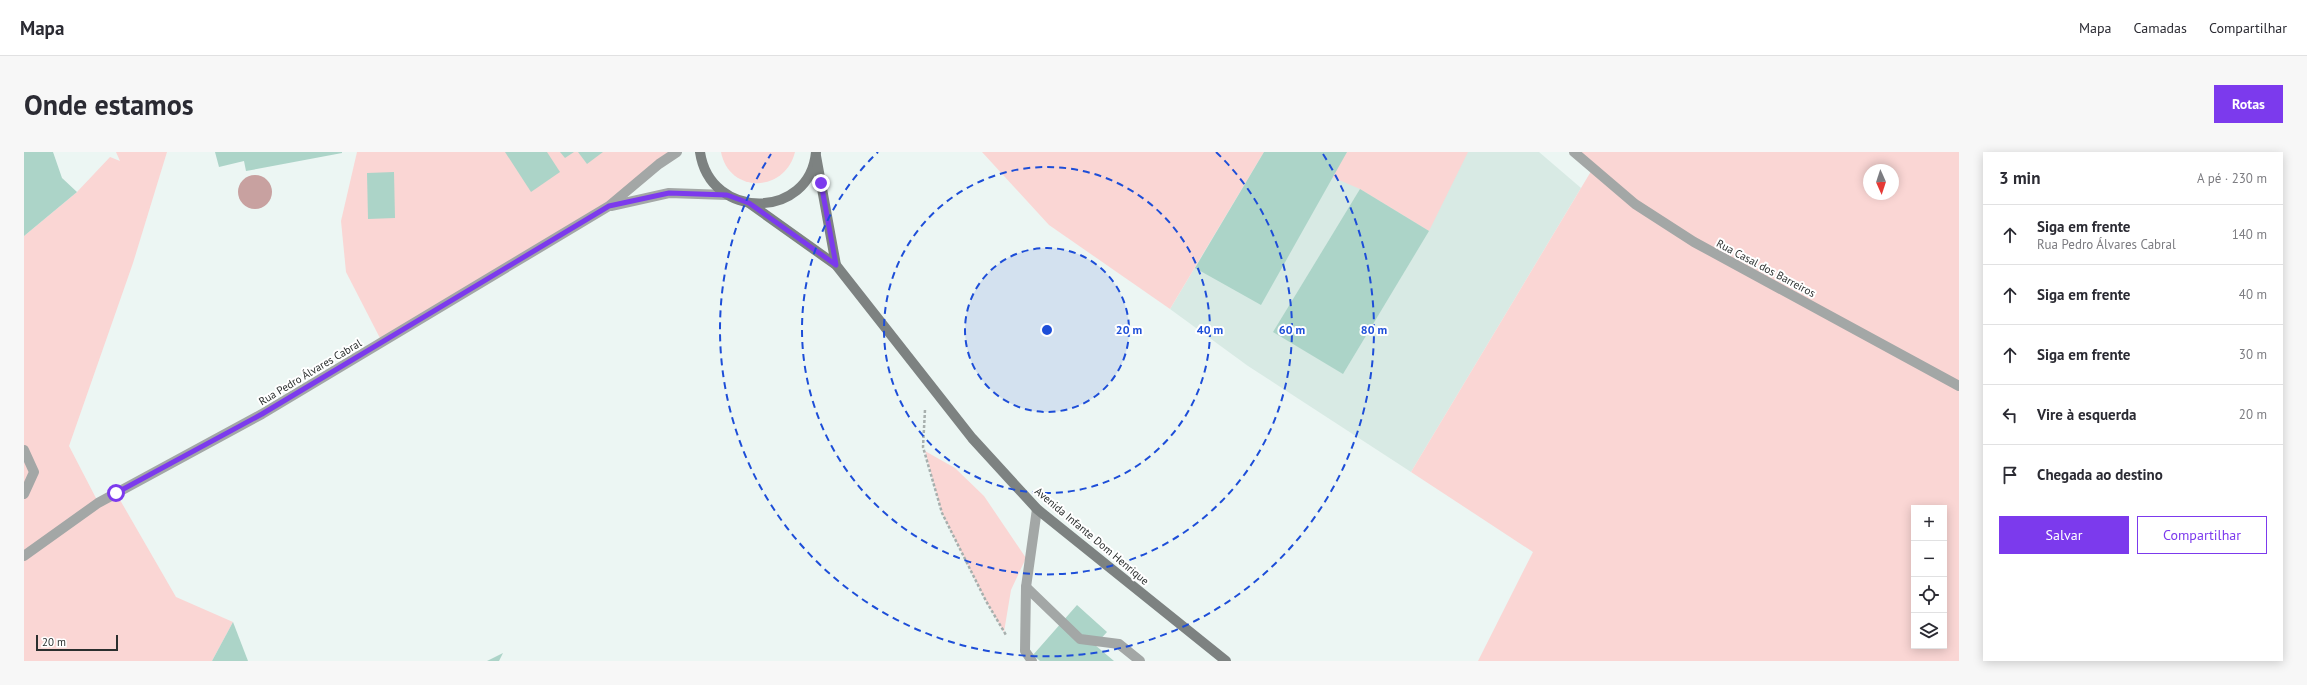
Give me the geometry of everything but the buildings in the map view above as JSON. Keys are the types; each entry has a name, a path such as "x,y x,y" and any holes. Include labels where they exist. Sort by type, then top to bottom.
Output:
{"main road":[{"path":"700,152 705,170 710,180 727,195 749,203 771,203 792,193 808,177 816,153"},
{"name":"Avenida Infante Dom Henrique","path":"816,153 836,265"},
{"name":"Avenida Infante Dom Henrique","path":"749,203 836,265 972,438 1037,509 1226,661"}],"street":[{"path":"609,206 659,164 677,152"},
{"name":"Rua Casal dos Barreiros","path":"1574,152 1635,204 1694,242 1959,386"},
{"path":"609,206 669,193 727,195"},
{"name":"Rua Pedro Álvares Cabral","path":"24,556 98,502 262,414 609,206"},
{"path":"24,450 34,472 24,494"},
{"path":"1032,661 1024,651 1026,587 1037,509"},
{"path":"1026,587 1080,639 1119,644 1140,661"}],"path":[{"path":"925,408 923,447 942,513 986,601 1007,638"}],"shaded area":[{"path":"116,152 167,152 133,263 69,446 98,502 116,493 176,597 233,622 212,661 24,661 24,236 77,192 110,157 120,161"},
{"path":"357,152 677,152 609,206 382,342 346,272 341,221"},
{"path":"721,152 795,152 789,165 780,175 769,181 757,183 745,181 735,175 726,166"},
{"path":"982,152 1264,152 1170,309 1049,225"},
{"path":"1264,152 1539,152 1581,188 1411,472 1248,366 1170,309"},
{"path":"1347,152 1468,152 1429,231 1360,189 1332,177"},
{"path":"1574,152 1959,152 1959,661 1478,661 1533,552 1411,472 1593,168"},
{"path":"252,175 258,175 262,176 269,182 272,192 271,199 265,206 258,209 252,209 248,208 241,202 238,195 238,189 239,185 245,178"},
{"path":"925,451 955,468 984,496 1026,558 1011,590 1004,632 986,601 942,513"}],"route":[{"path":"116,493 262,414 609,206 669,193 727,195 738,201 749,203 836,265 821,183"}]}
